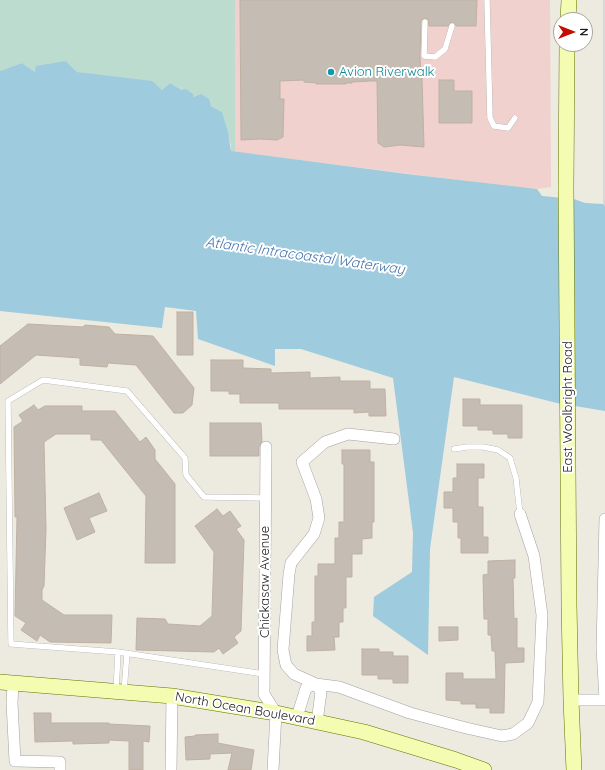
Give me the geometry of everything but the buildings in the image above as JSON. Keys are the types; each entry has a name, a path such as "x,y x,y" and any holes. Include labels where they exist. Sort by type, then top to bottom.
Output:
{"main road":[{"path":"568,12 569,0"},
{"name":"East Woolbright Road","path":"567,52 566,187 568,428 571,700 574,770"},
{"name":"North Ocean Boulevard","path":"7,683 172,696 276,713 364,732 484,770"}],"street":[{"path":"394,439 348,434 325,442 302,462 316,498 319,518 314,534 291,563 289,574 284,650 286,665 294,674 316,684 339,687 410,713 502,736 513,734 528,723 538,702 542,615 534,556 520,514"},
{"name":"Chickasaw Avenue","path":"266,447 264,694 276,713"},
{"path":"571,700 605,700 602,648 605,519"},
{"path":"7,683 12,703 15,761 60,762 60,770"},
{"path":"297,717 306,688 316,684"},
{"path":"316,684 321,692 317,722"},
{"path":"171,770 172,696"},
{"path":"273,770 276,713"}],"lane":[{"path":"487,0 490,118 494,126 508,128 515,118"},
{"path":"424,22 424,56 435,57 445,48 452,26"},
{"path":"264,674 127,653 11,644 8,401 43,380 127,391 185,458 186,475 204,497 266,498"},
{"path":"454,449 483,447 498,450 510,458 516,478 520,514"},
{"path":"118,652 120,692"},
{"path":"120,692 127,653"}],"shaded area":[{"path":"235,0 550,0 551,187 537,189 522,188 235,152"},
{"path":"603,0 605,0 605,206 603,204"}],"green space":[{"path":"0,0 235,0 235,152 231,151 231,145 222,112 170,83 162,90 77,72 66,61 35,72 22,63 0,71"}],"water":[{"name":"Atlantic Intracoastal Waterway","path":"66,61 77,72 152,81 162,90 170,83 182,90 186,89 193,94 194,97 201,94 209,99 211,106 222,112 228,132 231,151 537,189 542,196 574,199 585,203 603,204 605,206 605,411 557,403 454,377 430,549 428,655 373,616 374,597 412,572 413,533 393,378 301,349 275,349 275,366 198,339 196,311 165,307 162,328 0,311 0,71 22,63 35,72 36,66"}],"place":[{"name":"Avion Riverwalk","path":"331,72"}]}
